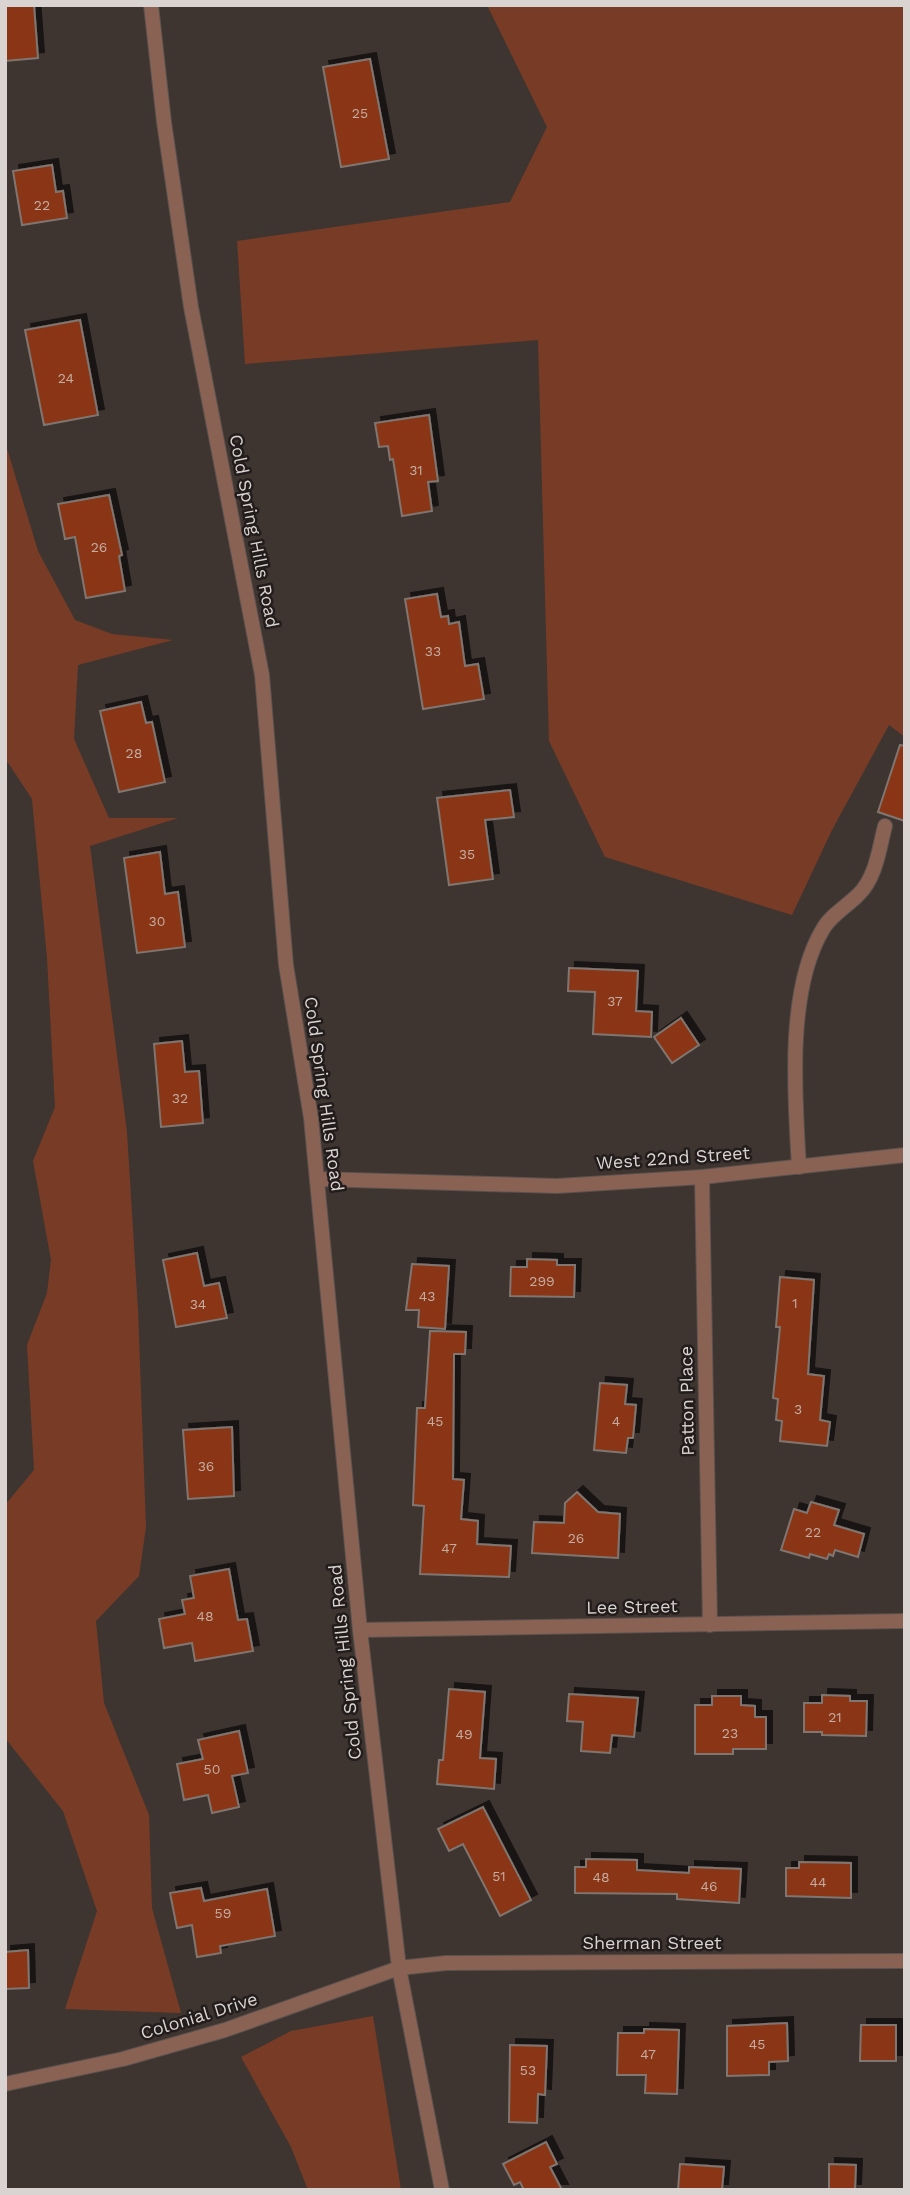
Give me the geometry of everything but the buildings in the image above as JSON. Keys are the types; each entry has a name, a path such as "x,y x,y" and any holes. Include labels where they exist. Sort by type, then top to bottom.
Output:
{"street":[{"name":"Cold Spring Hills Road","path":"151,5 164,122 191,307 262,675 286,965 318,1179 360,1630 399,1968 442,2190"},
{"path":"799,1167 796,1053 801,987 823,927 861,893 874,869 885,826"},
{"name":"West 22nd Street","path":"318,1179 557,1186 702,1177 905,1155"},
{"name":"Patton Place","path":"702,1177 710,1625"},
{"name":"Lee Street","path":"360,1630 905,1621"},
{"name":"Sherman Street","path":"399,1968 446,1963 905,1961"},
{"name":"Colonial Drive","path":"5,2084 123,2059 225,2030 399,1968"}],"shaded area":[{"path":"487,5 905,5 905,737 889,725 832,830 792,915 605,857 549,741 538,340 245,364 237,241 510,202 547,127"},
{"path":"5,442 38,551 75,620 112,634 173,640 78,665 74,739 109,818 178,818 90,846 127,1132 138,1310 146,1527 139,1576 96,1621 104,1703 149,1815 152,1908 181,2013 65,2009 97,1911 63,1811 5,1738 5,1505 34,1470 27,1345 47,1293 51,1260 33,1161 55,1107 47,958 32,799 5,758"},
{"path":"373,2016 401,2190 308,2190 291,2147 241,2057 291,2031"}]}
